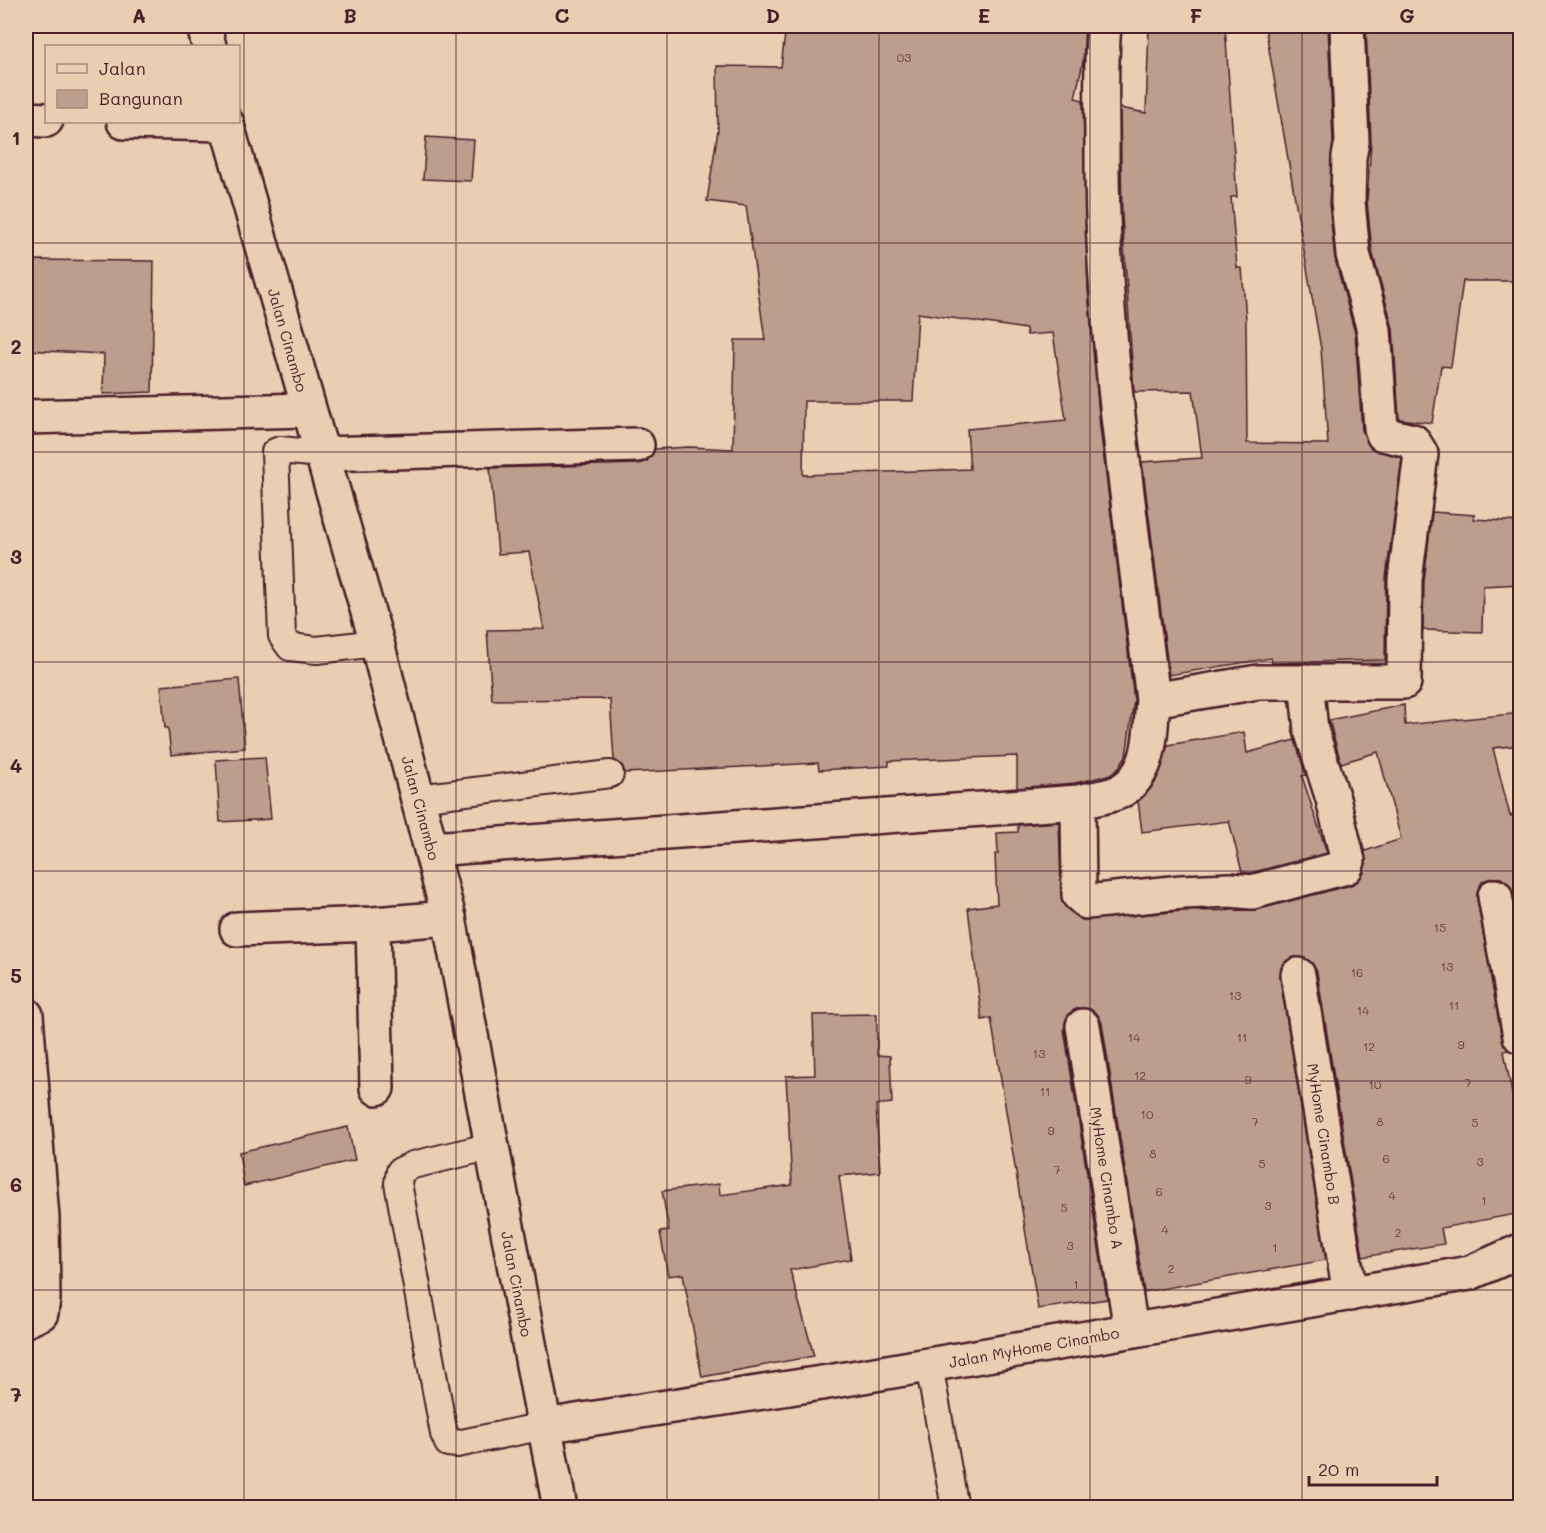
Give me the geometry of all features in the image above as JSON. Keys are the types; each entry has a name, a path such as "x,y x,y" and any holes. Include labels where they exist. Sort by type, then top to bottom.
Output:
{"street":[{"path":"204,26 209,45"},
{"path":"432,849 1078,802 1119,792 1136,779 1148,753 1153,699 1109,333 1101,191 1104,26"},
{"path":"1153,699 1258,682 1404,682 1405,580 1421,454 1413,441 1383,434 1381,428 1374,330 1353,254 1348,202 1349,157 1352,142 1347,26"},
{"path":"26,119 45,120"},
{"name":"Jalan Cinambo","path":"227,123 377,643 449,918 560,1508"},
{"path":"26,417 308,410"},
{"path":"321,454 637,446"},
{"path":"1078,802 1079,895 1087,902 1182,892 1230,890 1252,892 1346,867 1348,861 1334,799 1311,730 1306,681"},
{"path":"1495,896 1521,1036"},
{"path":"237,929 373,924 449,918"},
{"path":"373,924 377,1088"},
{"name":"MyHome Cinambo B","path":"1298,975 1350,1294"},
{"name":"MyHome Cinambo A","path":"1083,1026 1131,1330"},
{"path":"26,1028 42,1218 43,1299 41,1313 26,1320"},
{"name":"Jalan MyHome Cinambo","path":"544,1426 929,1365 1470,1273 1521,1251"}],"lane":[{"path":"321,454 280,450 275,452 282,636 290,647 317,650 377,643"},
{"path":"418,798 610,774"},
{"path":"492,1146 413,1165 400,1171 398,1184 444,1434 448,1443 457,1444 544,1426"},
{"path":"929,1365 955,1508"}],"building":[{"path":"786,26 1085,26 1083,62 1075,98 1083,100 1088,288 1100,427 1134,700 1126,756 1117,770 1110,775 1075,783 1017,788 1017,756 889,761 889,766 819,770 818,763 625,773 622,765 614,760 610,699 492,700 487,630 544,629 529,552 498,554 490,468 638,464 647,461 655,449 689,447 733,449 735,340 765,340 746,206 707,201 718,130 717,66 781,67","holes":["918,313 1026,329 1027,335 1053,333 1066,420 967,429 970,469 803,475 804,401 913,401"]},
{"path":"1149,26 1225,26 1237,197 1231,197 1237,268 1242,268 1246,319 1247,443 1328,444 1321,349 1265,26 1328,26 1333,141 1329,204 1335,259 1355,333 1362,430 1371,448 1402,458 1386,578 1385,660 1272,663 1271,658 1169,675 1142,462 1202,458 1193,391 1134,392 1122,217 1120,108 1146,113"},
{"path":"1366,26 1514,26 1516,35 1521,85 1521,281 1463,281 1451,367 1441,366 1432,423 1399,419 1393,328 1372,251 1367,201 1371,141"},
{"path":"426,137 474,140 471,181 423,179"},
{"path":"26,260 154,261 152,392 103,394 104,354 26,350"},
{"path":"1432,512 1475,515 1474,519 1521,522 1521,584 1483,586 1482,632 1423,630 1424,581"},
{"path":"239,679 245,748 171,755 168,728 165,728 161,686"},
{"path":"1404,705 1405,725 1521,713 1521,745 1493,748 1510,816 1521,813 1521,932 1513,893 1509,884 1501,878 1483,881 1478,889 1477,899 1502,1039 1509,1050 1504,1051 1521,1141 1521,1213 1441,1228 1444,1244 1363,1257 1317,972 1313,964 1305,958 1294,957 1286,961 1281,968 1280,978 1326,1260 1144,1292 1102,1023 1098,1015 1090,1009 1080,1008 1072,1011 1066,1019 1064,1029 1107,1299 1038,1309 991,1018 982,1020 968,908 997,904 995,854 998,854 997,833 1018,832 1018,825 1059,822 1062,902 1082,920 1183,911 1256,910 1351,885 1358,881 1364,873 1365,851 1401,839 1378,752 1341,763 1329,720"},
{"path":"1244,732 1247,753 1295,740 1306,775 1302,776 1327,853 1250,873 1242,872 1229,821 1142,832 1138,801 1155,783 1168,745"},
{"path":"265,757 271,819 220,822 216,760"},
{"path":"877,1014 877,1055 890,1056 892,1103 876,1105 880,1172 839,1176 851,1259 790,1270 814,1356 702,1377 683,1274 668,1276 660,1232 669,1231 662,1191 719,1184 720,1195 792,1185 786,1076 815,1075 813,1015"},
{"path":"348,1127 355,1160 244,1186 239,1152"}]}
